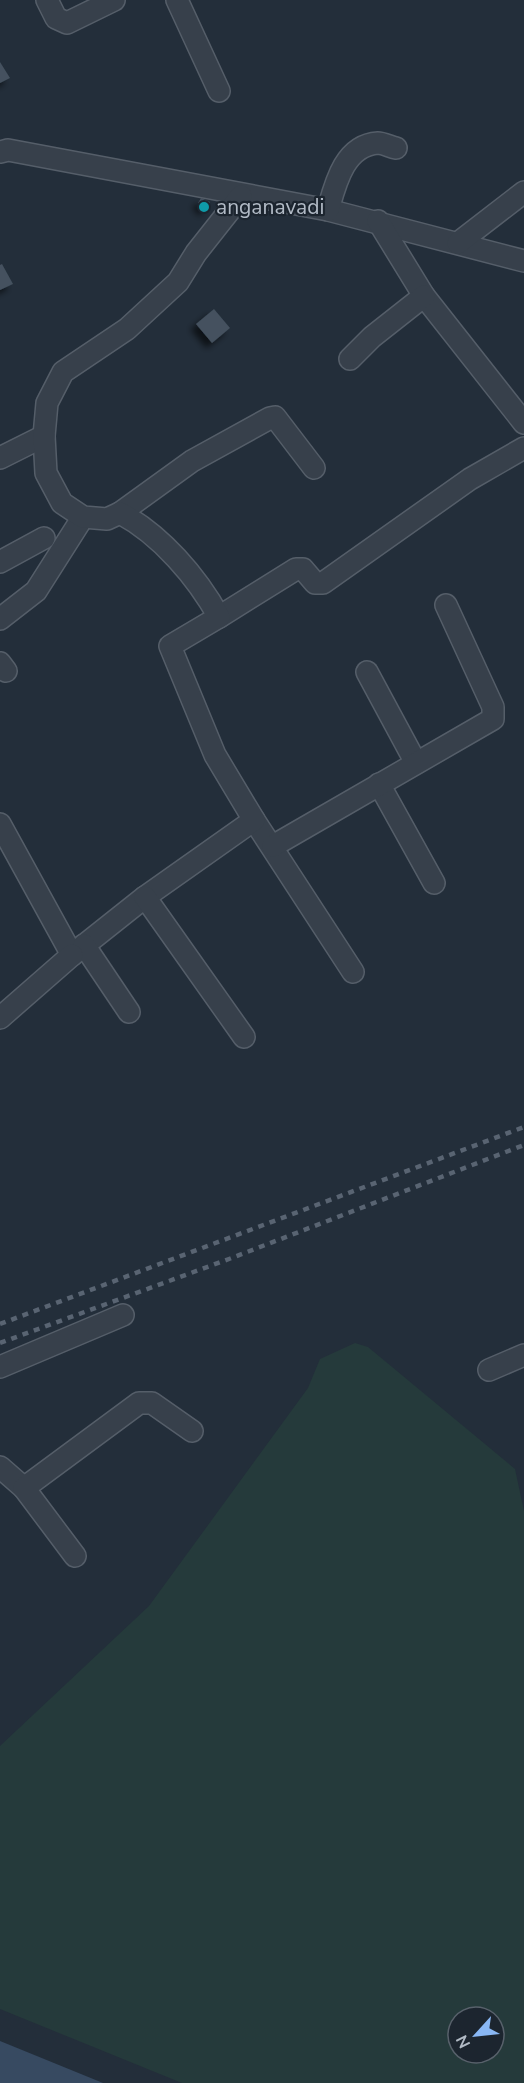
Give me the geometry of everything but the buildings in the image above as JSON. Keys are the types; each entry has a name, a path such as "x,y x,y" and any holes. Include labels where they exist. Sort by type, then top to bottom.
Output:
{"street":[{"path":"46,0 56,18 68,23 114,0"},
{"path":"177,0 219,91"},
{"path":"328,210 338,171 359,150 378,143 396,148"},
{"path":"0,152 8,150 240,196 328,210 378,221 524,261"},
{"path":"458,243 524,192"},
{"path":"240,196 178,282 127,329 63,372 47,403 44,436 46,473 62,503 83,517 107,519 120,513 192,461 275,417 314,468"},
{"path":"378,221 424,296 524,423"},
{"path":"350,359 372,337 424,296"},
{"path":"0,458 44,436"},
{"path":"353,972 254,820 215,755 170,646 296,569 303,569 315,583 323,583 470,479 524,448"},
{"path":"120,513 136,521 168,549 209,600 219,617"},
{"path":"0,619 36,591 83,517"},
{"path":"0,562 44,538"},
{"path":"273,846 493,719 493,707 446,605"},
{"path":"367,672 416,763"},
{"path":"379,784 434,883"},
{"path":"2,1012 145,897 254,820"},
{"path":"0,824 78,950 129,1012"},
{"path":"145,897 244,1036"},
{"path":"0,1367 123,1315"},
{"path":"489,1370 524,1355"},
{"path":"24,1488 139,1403 152,1403 192,1431"},
{"path":"0,1467 24,1488 75,1556"}],"green space":[{"path":"355,1343 368,1347 515,1469 524,1511 524,2083 182,2083 0,2009 0,1746 149,1606 308,1388 320,1359"}],"water":[{"path":"0,2041 103,2083 0,2083"}],"railway":[{"path":"0,1324 524,1127"},
{"path":"0,1343 229,1259 524,1145"}],"place":[{"name":"anganavadi","path":"204,207"}]}
